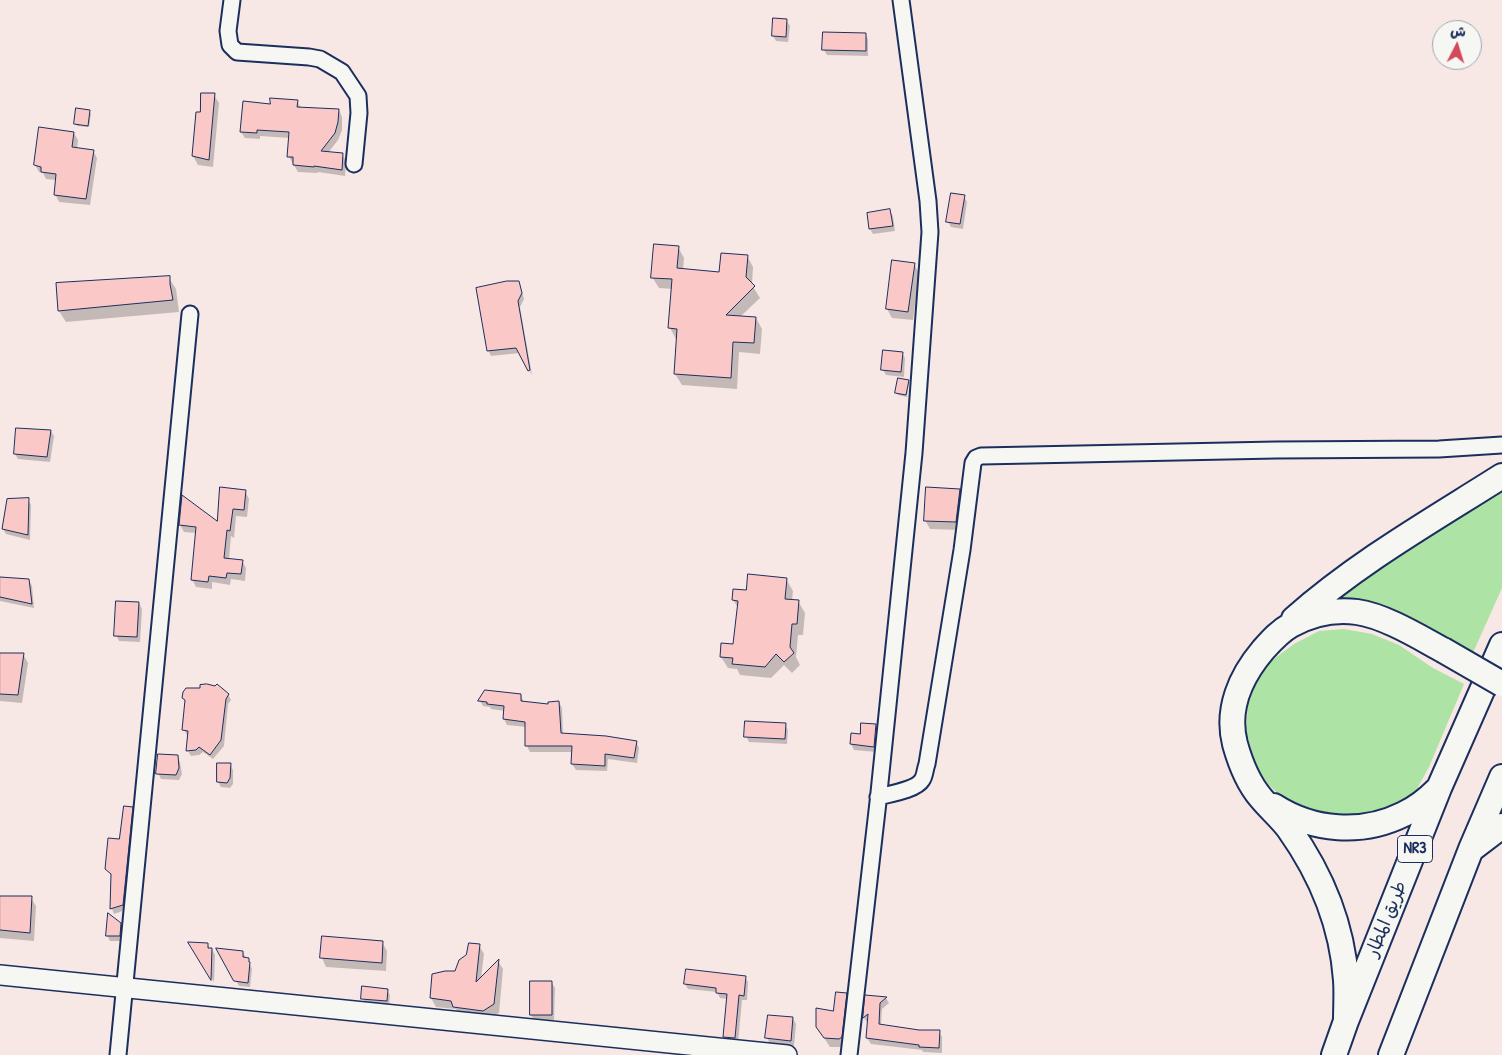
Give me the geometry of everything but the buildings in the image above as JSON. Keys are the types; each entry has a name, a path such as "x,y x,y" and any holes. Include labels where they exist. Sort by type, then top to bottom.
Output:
{"highway":[{"path":"1346,1021 1345,972 1340,939 1328,899 1311,862 1297,841 1260,797 1243,765 1235,742 1233,725 1234,706 1239,688 1247,671 1275,636 1320,596 1369,560 1502,476"},
{"path":"1275,636 1290,626 1318,614 1358,612 1406,630 1502,684"},
{"name":"طريق المطار","path":"1334,1055 1439,788 1502,646"},
{"path":"1391,1055 1471,849 1502,777"},
{"path":"1260,797 1278,809 1319,825 1341,828 1362,827 1384,822 1404,814 1423,803 1439,788"},
{"path":"1471,849 1502,826"}],"street":[{"path":"232,0 228,31 230,45 237,52 309,57 320,60 342,72 358,96 359,113 354,164"},
{"path":"850,1055 914,453 930,232 928,201 901,0"},
{"path":"118,1055 190,314"},
{"path":"878,797 916,785 922,780 927,764 962,550 973,463 976,458 981,456 1266,450 1439,449 1502,445"},
{"path":"0,975 788,1055"}],"green space":[{"path":"1502,489 1502,588 1472,655 1428,628 1395,612 1332,598"},
{"path":"1344,629 1372,634 1399,645 1433,668 1464,684 1429,767 1413,796 1396,807 1339,822 1284,800 1268,784 1253,763 1246,730 1248,706 1255,685 1271,661 1294,644 1319,631"}]}
